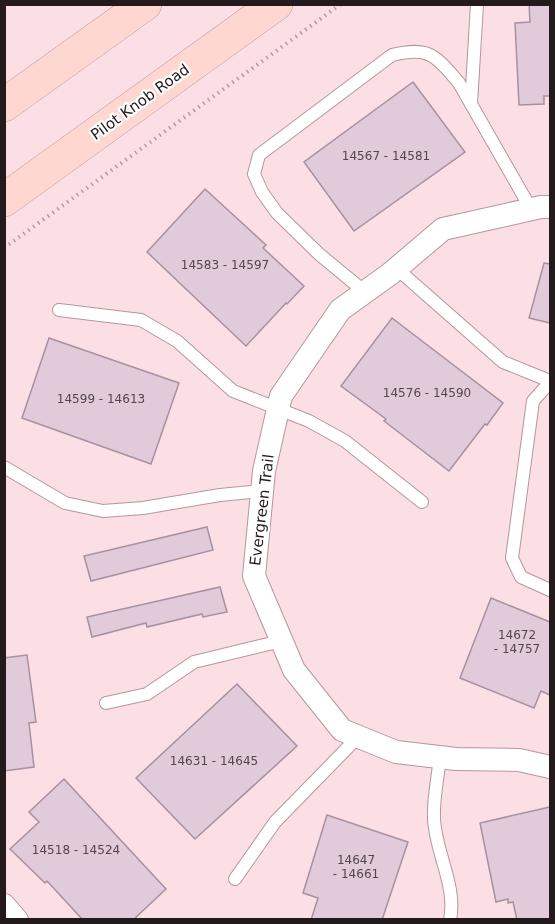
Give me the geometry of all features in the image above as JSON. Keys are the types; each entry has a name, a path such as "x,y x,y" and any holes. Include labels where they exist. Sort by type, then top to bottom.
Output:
{"main road":[{"path":"4,105 145,4"},
{"name":"Pilot Knob Road","path":"4,200 276,4"}],"street":[{"name":"Evergreen Trail","path":"541,208 443,229 340,310 281,396 264,471 254,576 294,670 342,730 396,752 440,757 519,760 550,767"},
{"path":"4,905 17,920"}],"lane":[{"path":"471,105 477,4"},
{"path":"365,292 319,254 277,213 262,192 254,174 259,156 392,55 411,51 426,52 444,65 459,83 471,105 541,208"},
{"path":"396,268 503,362 550,381 533,401 512,558 521,577 550,590"},
{"path":"58,310 141,320 177,341 233,391 279,407 345,441 422,502"},
{"path":"4,467 64,503 103,511 143,508 262,490"},
{"path":"106,703 147,694 194,662 281,641"},
{"path":"235,879 275,822 358,736"},
{"path":"440,757 434,819 449,884 452,908 450,920"}],"path":[{"path":"4,248 341,4"}],"building":[{"path":"529,4 550,4 550,96 544,96 544,104 519,105 515,23 530,22"},
{"path":"413,82 465,152 354,231 304,162"},
{"path":"205,189 266,245 263,248 304,286 246,346 147,252"},
{"path":"544,263 550,264 550,323 529,318"},
{"path":"392,318 503,403 449,471 384,421 386,419 341,386"},
{"path":"49,338 179,383 151,464 22,418"},
{"path":"207,527 213,550 91,581 84,556"},
{"path":"220,587 227,612 203,617 202,614 147,627 146,623 92,637 87,617"},
{"path":"491,598 550,622 550,695 541,691 534,708 460,678"},
{"path":"27,655 36,722 29,723 34,767 4,771 4,658"},
{"path":"237,684 297,746 195,839 136,778"},
{"path":"64,779 166,889 133,920 83,920 47,881 45,883 10,849 39,822 29,812"},
{"path":"550,807 550,920 517,920 513,902 508,903 508,899 496,902 480,823"},
{"path":"327,815 408,842 382,920 311,920 318,898 303,893"}]}
